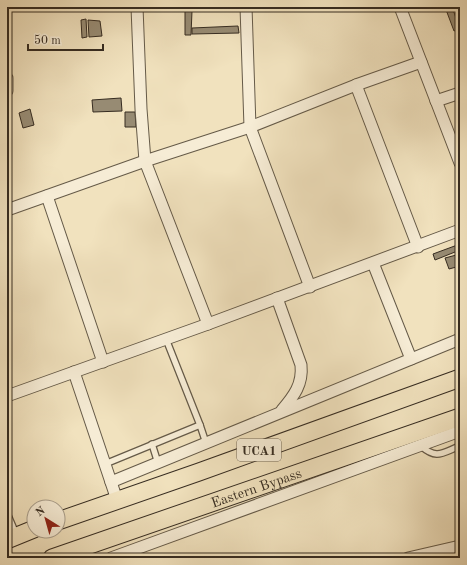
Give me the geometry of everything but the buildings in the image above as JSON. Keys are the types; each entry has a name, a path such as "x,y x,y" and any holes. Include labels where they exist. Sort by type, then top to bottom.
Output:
{"main road":[{"name":"UCA1","path":"66,517 460,378"},
{"name":"Eastern Bypass","path":"52,558 460,417"},
{"path":"12,538 26,533"}],"street":[{"path":"137,7 141,109 145,161 208,324"},
{"path":"246,7 250,127 310,287"},
{"path":"400,7 460,163"},
{"path":"7,210 145,161 250,127 356,85 421,62"},
{"path":"7,78 7,91"},
{"path":"356,85 418,247"},
{"path":"436,101 460,93"},
{"path":"47,196 103,362"},
{"path":"7,396 310,287 460,230"},
{"path":"373,263 411,359"},
{"path":"277,298 302,365 298,388 280,412"},
{"path":"111,482 460,339"},
{"path":"74,372 117,500"},
{"path":"104,540 110,558 460,431"},
{"path":"412,557 460,546"}],"lane":[{"path":"166,339 206,443"},
{"path":"105,464 200,425"},
{"path":"152,444 158,463"},
{"path":"421,445 430,454 436,455 460,446"},
{"path":"7,513 12,538"}]}
